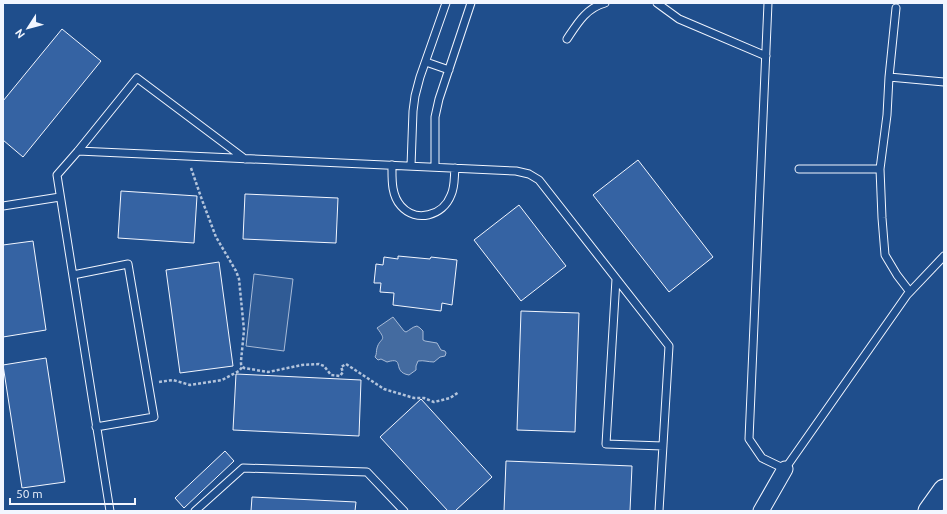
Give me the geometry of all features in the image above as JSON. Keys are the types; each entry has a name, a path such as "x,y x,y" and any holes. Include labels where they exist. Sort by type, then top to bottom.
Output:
{"main road":[{"path":"929,511 944,490"}],"street":[{"path":"761,511 785,469"}],"lane":[{"path":"410,166 415,96 446,3"},
{"path":"435,167 435,117 439,99 472,3"},
{"path":"567,39 582,17 597,5 605,3"},
{"path":"657,3 679,18 766,56"},
{"path":"768,3 749,439 762,458 785,469 910,292 944,256"},
{"path":"896,8 880,169 882,218 885,255 897,275 910,292"},
{"path":"426,62 449,70"},
{"path":"889,77 944,82"},
{"path":"110,511 57,175 137,78 245,159"},
{"path":"78,151 516,171 529,174 539,180 669,346 659,511"},
{"path":"392,165 392,185 395,197 401,206 410,213 421,216 433,214 444,207 451,196 454,183 454,168"},
{"path":"799,168 880,169"},
{"path":"3,206 60,197"},
{"path":"73,276 128,264 154,417 96,427"},
{"path":"616,279 606,444 663,446"},
{"path":"195,511 243,468 368,472 404,511"}],"path":[{"path":"187,156 216,237 236,271 239,279 244,330 241,364 244,368 268,372 302,365 319,364 324,366 331,375 340,376 343,372 342,367 346,364 384,389 414,398 424,398 434,402 450,398 460,392"},
{"path":"148,383 173,380 190,385 222,380 239,371 243,366"}],"shaded area":[{"path":"254,274 293,279 284,351 246,346"},
{"path":"393,317 406,332 415,326 420,328 423,331 423,340 437,343 441,350 445,351 445,356 440,357 434,362 418,361 416,370 409,375 401,371 396,361 387,362 381,359 378,360 375,357 378,345 383,338 377,328"}],"building":[{"path":"62,29 101,61 23,157 3,140 3,101"},
{"path":"638,160 713,257 669,292 593,195"},
{"path":"121,191 197,196 194,243 118,238"},
{"path":"245,194 338,198 336,243 243,239"},
{"path":"519,205 566,266 521,301 474,240"},
{"path":"33,241 46,330 3,337 3,245"},
{"path":"398,256 430,259 431,257 457,260 452,305 442,303 441,311 393,305 394,293 380,292 381,283 374,283 376,264 383,265 384,257 398,259"},
{"path":"219,262 233,366 180,373 166,270"},
{"path":"521,311 579,313 575,432 517,430"},
{"path":"46,358 65,482 22,488 3,365"},
{"path":"236,374 361,380 359,436 233,430"},
{"path":"421,399 492,477 455,511 448,511 380,437"},
{"path":"225,451 234,461 184,508 175,498"},
{"path":"506,461 632,466 630,511 504,511"},
{"path":"252,497 356,502 355,511 251,511"}]}
